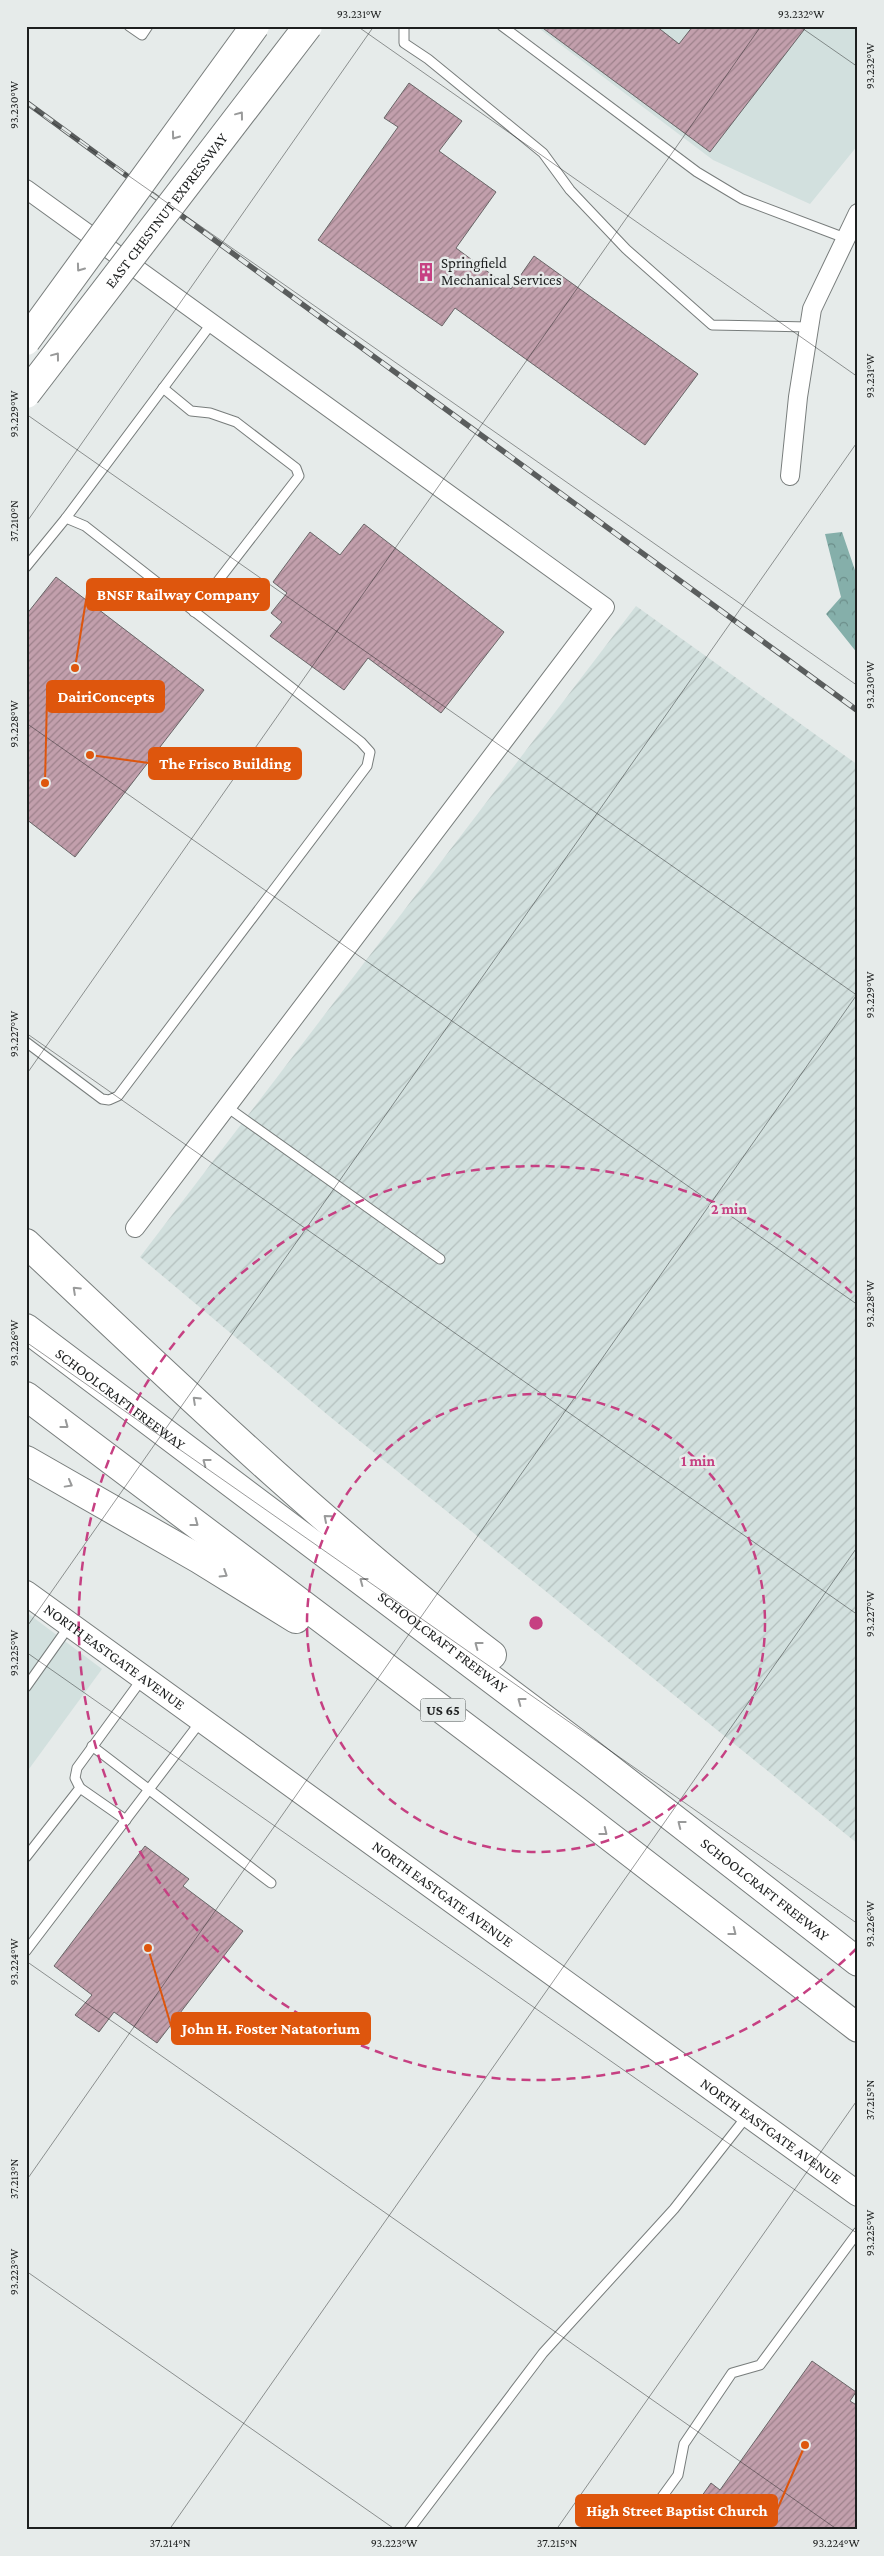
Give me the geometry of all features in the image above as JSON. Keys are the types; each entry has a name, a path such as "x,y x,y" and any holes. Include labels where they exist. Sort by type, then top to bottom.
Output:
{"main road":[{"path":"26,341 255,26"},
{"name":"EAST CHESTNUT EXPRESSWAY","path":"26,394 308,26"},
{"path":"26,1243 332,1523 471,1640 547,1698 587,1751"},
{"name":"SCHOOLCRAFT FREEWAY","path":"26,1328 587,1751 858,1962"},
{"name":"US 65","path":"26,1396 574,1810 858,2028"},
{"path":"26,1460 199,1559 303,1624 574,1810"}],"street":[{"path":"26,189 605,607 135,1228"},
{"path":"790,476 798,397 812,308 858,213"},
{"name":"NORTH EASTGATE AVENUE","path":"26,1594 858,2194"}],"lane":[{"path":"128,26 142,35 148,26"},
{"path":"404,26 404,43 428,59 543,152 570,190 626,249 712,325 749,328 809,327"},
{"path":"502,26 704,177 742,199 845,238"},
{"path":"26,566 66,518 211,324"},
{"path":"163,388 192,411 210,413 236,422 296,468 299,476 194,612"},
{"path":"26,1042 102,1099 109,1100 118,1096 367,766 370,752 361,742 84,526 66,518"},
{"path":"227,1107 440,1260"},
{"path":"26,1687 70,1625"},
{"path":"126,1820 80,1788 75,1778 77,1768 143,1678"},
{"path":"26,1951 202,1720"},
{"path":"92,1746 272,1882"},
{"path":"26,1857 80,1788"},
{"path":"409,2530 543,2353 674,2209 748,2115"},
{"path":"638,2530 678,2475 684,2444 732,2372 760,2365 858,2232"}],"shaded area":[{"path":"536,26 858,26 858,145 810,204 713,160"},
{"path":"636,606 858,765 858,1844 329,1416 140,1257"},
{"path":"26,1612 102,1669 26,1773"}],"green space":[{"path":"842,532 858,579 858,654 826,614 841,597 825,534"}],"building":[{"path":"540,26 656,26 679,44 693,26 807,26 710,152"},
{"name":"Springfield Mechanical Services","path":"409,83 462,121 439,151 496,192 456,248 511,289 534,256 698,374 645,445 455,308 442,326 318,240 398,127 384,118"},
{"path":"364,524 504,632 441,713 368,658 344,690 270,636 282,622 271,613 287,593 273,582 310,532 340,555"},
{"path":"56,577 204,690 75,857 26,819 26,615"},
{"path":"145,1846 189,1879 183,1886 243,1931 157,2043 114,2012 99,2032 75,2015 92,1995 54,1966"},
{"path":"812,2361 856,2392 850,2401 858,2406 858,2530 678,2530 711,2483 720,2490"}],"railway":[{"path":"26,102 858,711"}],"place":[{"name":"Springfield Mechanical Services","path":"426,272"},
{"name":"BNSF Railway Company","path":"75,668"},
{"name":"The Frisco Building","path":"90,755"},
{"name":"DairiConcepts","path":"45,783"},
{"name":"John H. Foster Natatorium","path":"148,1948"},
{"name":"High Street Baptist Church","path":"805,2445"}]}
